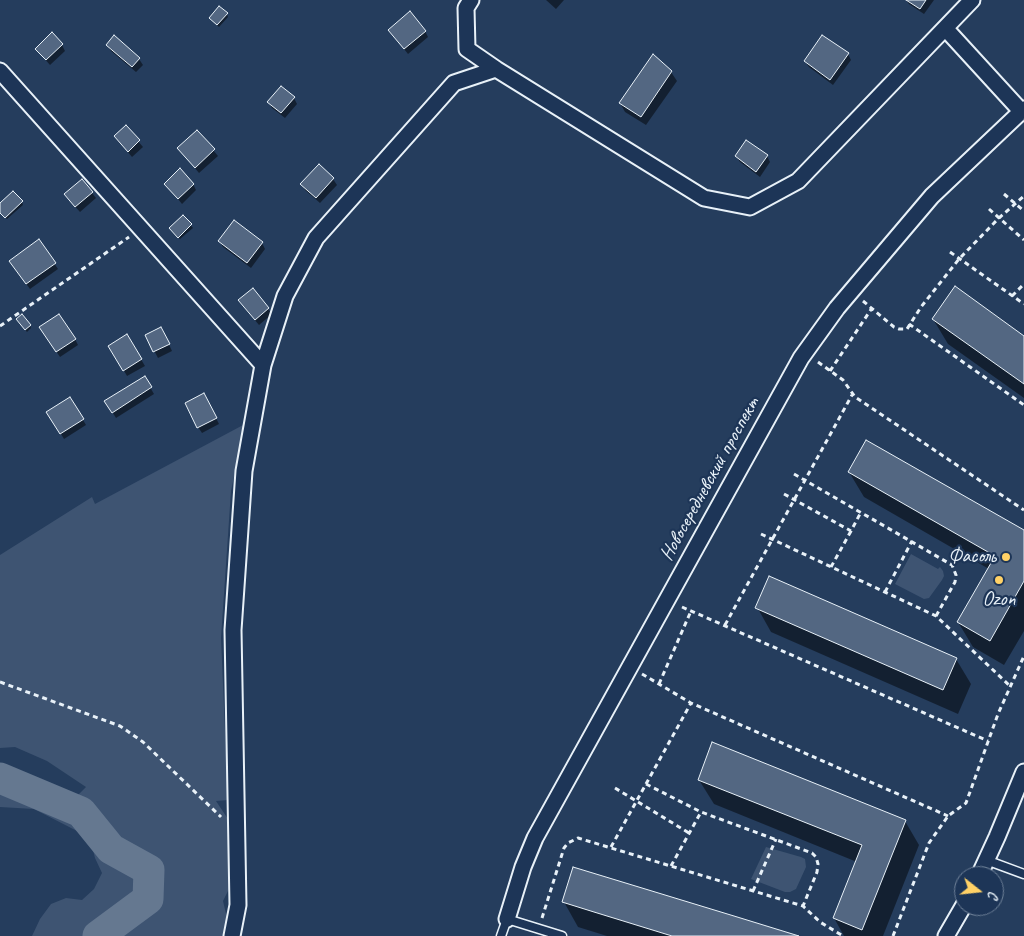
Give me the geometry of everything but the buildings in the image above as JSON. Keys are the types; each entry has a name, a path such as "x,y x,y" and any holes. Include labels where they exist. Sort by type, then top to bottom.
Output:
{"street":[{"path":"465,3 467,50 704,198 750,207 798,181 972,0"},
{"path":"945,28 1023,110"},
{"path":"232,936 238,905 233,630 244,471 263,364 285,296 316,238 454,83 496,69"},
{"path":"0,70 140,229 263,364"},
{"name":"Новосередневский проспект","path":"507,919 523,867 535,838 786,382 805,352 851,291 932,196 1023,110"},
{"path":"983,866 1024,772"},
{"path":"946,936 958,916"}],"lane":[{"path":"986,860 1024,874"},
{"path":"502,936 507,919 562,936"}],"path":[{"path":"1004,194 1024,212"},
{"path":"851,291 899,329 906,328 959,259 999,218 1024,196"},
{"path":"989,209 1024,240"},
{"path":"0,326 140,229"},
{"path":"950,252 1024,304"},
{"path":"1012,296 1024,284"},
{"path":"830,371 872,308"},
{"path":"909,324 1024,406"},
{"path":"805,352 843,380 852,395 1024,510"},
{"path":"725,626 852,395"},
{"path":"794,474 946,561 954,570 955,582 936,616"},
{"path":"784,494 851,531"},
{"path":"831,567 861,512"},
{"path":"761,534 936,616 1010,686"},
{"path":"885,592 912,541"},
{"path":"666,600 988,741"},
{"path":"659,684 691,611"},
{"path":"893,936 929,843 948,816 966,802 988,741 1024,656"},
{"path":"629,667 691,703 948,816"},
{"path":"0,682 120,726 143,742 222,818"},
{"path":"611,847 691,703"},
{"path":"646,784 701,812 807,850 816,857 818,864 817,872 803,906"},
{"path":"615,788 689,833"},
{"path":"671,866 701,812"},
{"path":"539,929 564,848 568,843 578,838 803,906 820,922 843,936"},
{"path":"753,891 776,839"}],"shaded area":[{"path":"245,424 231,491 221,638 228,800 216,801 232,825 240,853 229,867 231,885 223,901 229,936 32,936 40,919 51,904 66,898 82,900 94,889 102,873 95,858 91,842 77,831 34,809 0,807 0,772 21,776 76,797 86,787 47,761 15,747 0,748 0,555 92,497 95,504"},
{"path":"911,554 938,569 940,567 943,571 944,576 942,580 929,598 924,599 895,584"},
{"path":"766,847 805,859 806,867 796,889 785,892 751,879"}],"waterway":[{"path":"0,778 81,812 111,849 149,870 148,899 98,936"}],"place":[{"name":"Фасоль","path":"1006,557"},
{"name":"Ozon","path":"999,580"}]}
